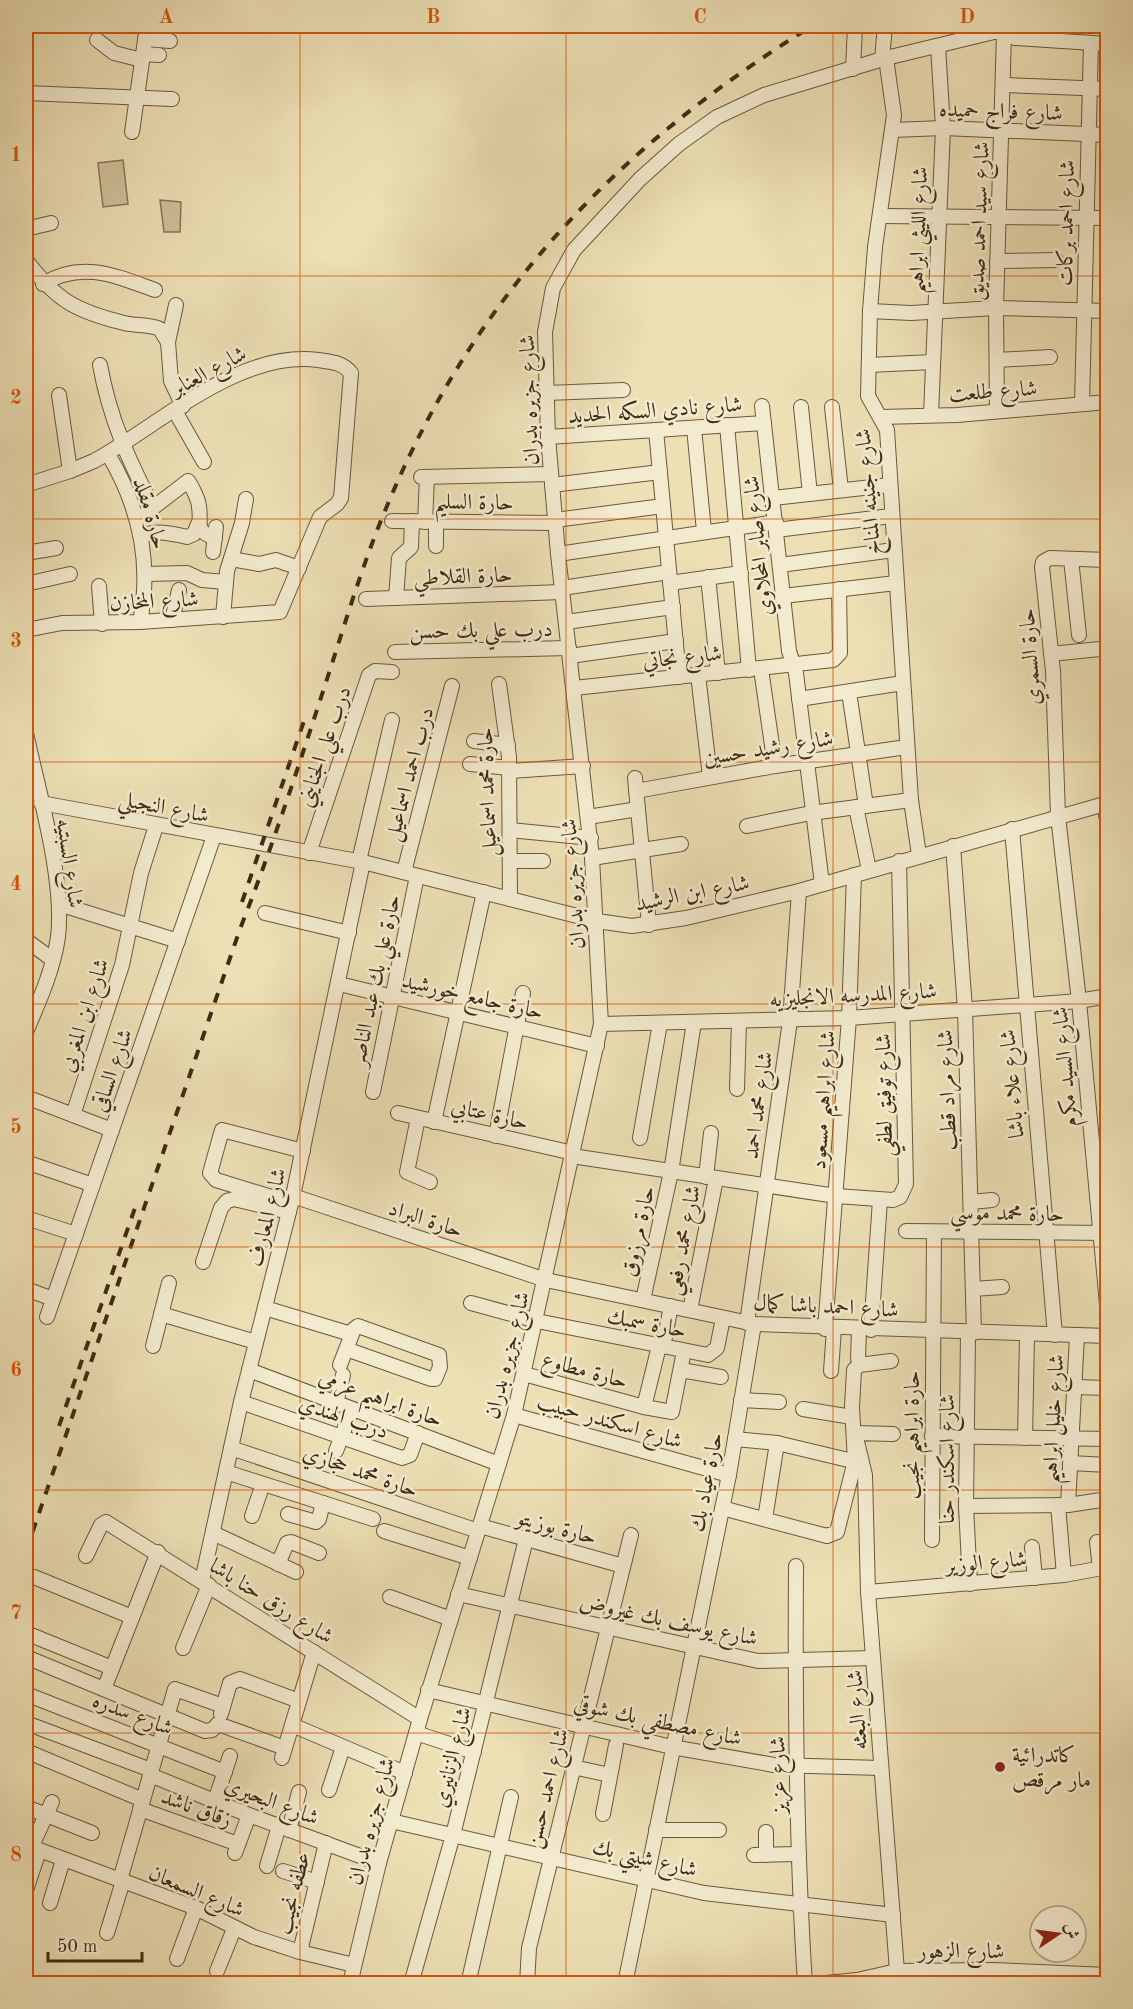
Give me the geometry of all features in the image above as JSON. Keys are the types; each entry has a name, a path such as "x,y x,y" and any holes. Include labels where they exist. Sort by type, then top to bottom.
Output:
{"street":[{"path":"853,69 855,26"},
{"name":"شارع جنينه المناخ","path":"885,26 884,59 892,100 893,130 880,216 870,311 870,403 881,417 886,430 911,800 919,855"},
{"path":"132,132 146,32 170,40"},
{"path":"1002,33 1015,38 1107,44"},
{"name":"شارع جزيره بدران","path":"350,1983 379,1863 428,1690 514,1415 537,1321 601,1024 591,838 558,554 548,437 545,332 553,288 574,250 640,179 679,144 738,106 764,95 884,59 1002,33"},
{"name":"شارع سيد احمد صديق","path":"997,411 997,261 1004,85 1002,33"},
{"path":"97,40 114,52 142,57 159,55"},
{"name":"شارع احمد بركات","path":"1082,404 1091,43"},
{"name":"شارع الليثي ابراهيم","path":"931,415 943,128 938,46"},
{"path":"1004,85 1107,88"},
{"path":"26,93 172,99"},
{"name":"شارع فراج حميده","path":"893,130 943,128 1107,135"},
{"path":"880,216 1107,218"},
{"path":"26,229 51,223"},
{"path":"26,260 43,284 60,300 80,311 137,326 152,326 165,335 168,342"},
{"path":"997,261 1056,260"},
{"path":"43,284 62,274 82,270 110,274 155,290"},
{"path":"176,305 168,342 168,368 179,409 204,462"},
{"path":"870,311 935,312 996,308 1107,311"},
{"path":"996,360 1050,357"},
{"path":"26,358 26,400"},
{"name":"شارع العنابر","path":"26,485 70,471 108,453 228,380 268,363 313,359 344,365 351,372 341,498 320,517 284,608"},
{"path":"869,365 933,362"},
{"path":"100,365 105,392 121,445 153,508"},
{"path":"547,393 622,390"},
{"path":"59,395 70,471"},
{"name":"شارع طلعت","path":"881,417 1107,402"},
{"name":"شارع صابر المحلاوي","path":"762,406 789,651 794,665 799,699 822,884"},
{"path":"801,407 810,494"},
{"path":"832,407 842,490"},
{"path":"48,420 63,418"},
{"name":"شارع نادي السكه الحديد","path":"548,437 764,423"},
{"path":"727,425 741,573 755,669 775,766"},
{"path":"694,428 704,531"},
{"path":"656,430 679,677"},
{"name":"حارة مقلد","path":"108,453 125,486 141,536 146,574 140,622"},
{"path":"436,546 424,522 424,477 552,480 660,472"},
{"path":"137,520 185,482 190,482 191,490 204,516 201,531 215,539"},
{"path":"773,498 890,485"},
{"path":"223,617 226,582 246,499"},
{"name":"حارة السليم","path":"392,521 555,522 663,506"},
{"path":"141,536 152,532 169,532 187,537 194,534 204,516"},
{"path":"558,554 736,527 776,526 891,516"},
{"path":"396,598 399,558 411,547 424,522"},
{"path":"26,553 56,548"},
{"path":"780,565 894,550"},
{"name":"حارة السمري","path":"1058,816 1051,654 1043,562 1050,558 1107,560"},
{"path":"231,559 259,564 276,560 299,568"},
{"path":"1071,559 1080,635"},
{"path":"146,574 187,573 202,580 226,582"},
{"name":"حارة القلاطي","path":"366,599 562,590 670,577 708,578 741,573"},
{"path":"26,584 70,574"},
{"path":"708,578 718,673"},
{"path":"783,596 896,583"},
{"path":"99,586 102,624"},
{"path":"172,620 179,590"},
{"name":"شارع نجاتي","path":"574,688 794,665 838,657 840,653 839,590"},
{"path":"566,622 673,607"},
{"name":"شارع المخازن","path":"26,630 62,623 102,624 275,613 284,608"},
{"name":"درب علي بك حسن","path":"395,652 569,652 676,641"},
{"path":"1051,654 1100,648"},
{"name":"درب علي الجنايني","path":"309,853 369,675 375,672 392,672"},
{"path":"698,675 710,777"},
{"path":"799,699 903,683"},
{"name":"حارة محمد اسماعيل","path":"499,684 510,769 510,899"},
{"name":"درب احمد اسماعيل","path":"411,874 452,686"},
{"path":"849,692 858,753 861,806 869,870"},
{"name":"شارع المعارف","path":"183,1648 206,1583 213,1533 231,1448 303,1151 392,720"},
{"name":"شارع السبتيه","path":"26,733 41,803 58,904 53,960 29,1011 26,1032"},
{"path":"474,741 508,745"},
{"name":"شارع رشيد حسين","path":"638,809 635,785 710,777 907,747"},
{"path":"470,764 510,769 583,766"},
{"path":"747,826 812,813 911,800"},
{"name":"شارع النجيلي","path":"41,803 279,848"},
{"path":"1106,804 1107,825"},
{"name":"شارع ابن الرشيد","path":"279,848 361,862 597,921 649,925 799,891 919,855 1106,804"},
{"path":"588,818 638,809 649,925"},
{"name":"شارع السيد مكرم","path":"1058,816 1101,1168 1107,1315"},
{"name":"شارع ابن المغربي","path":"73,1115 122,964 141,873 156,826"},
{"name":"شارع علاء باشا","path":"1012,829 1054,1335"},
{"path":"510,830 591,838"},
{"name":"شارع الساقي","path":"47,1317 214,837"},
{"path":"592,858 681,844"},
{"name":"شارع مراد قطب","path":"952,846 965,1009 972,1232 971,1333"},
{"path":"510,861 543,861"},
{"name":"شارع توفيق لطفي","path":"880,1200 893,1200 900,1197 906,1184 899,861"},
{"name":"حارة علي بك عبد الناصر","path":"373,1092 392,997 411,874"},
{"name":"شارع ابراهيم مسعود","path":"831,1371 829,1329 849,1018 854,875"},
{"name":"شارع محمد احمد","path":"751,1324 790,1021 799,891"},
{"path":"434,1122 484,892"},
{"path":"58,904 178,941"},
{"path":"265,914 349,933"},
{"path":"26,940 53,960"},
{"name":"حارة جامع خورشيد","path":"339,984 597,1046"},
{"path":"496,1136 523,993"},
{"name":"شارع المدرسه الانجليزيه","path":"601,1024 849,1018 1079,1001 1107,996"},
{"path":"737,1089 739,1021"},
{"name":"حارة مرزوق","path":"643,1300 671,1172 694,1022"},
{"path":"640,1138 660,1023"},
{"path":"26,1097 112,1130"},
{"name":"حارة عتابي","path":"398,1113 572,1155 767,1187 880,1200"},
{"path":"418,1118 407,1172 430,1182"},
{"path":"291,1204 216,1179 210,1173 222,1130 303,1151"},
{"name":"شارع محمد رفعي","path":"690,1310 711,1178 711,1133"},
{"path":"26,1162 93,1185"},
{"path":"203,1262 221,1208 227,1201 234,1199 291,1204"},
{"path":"858,1359 865,1330 880,1200"},
{"path":"971,1202 992,1200"},
{"name":"حارة البراد","path":"291,1204 546,1280"},
{"path":"26,1218 75,1234"},
{"name":"حارة محمد موسي","path":"906,1231 1104,1233"},
{"name":"حارة ابراهيم نجيب","path":"932,1540 934,1232"},
{"name":"شارع احمد باشا كمال","path":"546,1280 751,1324 829,1329 1107,1336"},
{"path":"153,1346 169,1283"},
{"path":"973,1289 1002,1287"},
{"path":"26,1289 53,1299"},
{"name":"حارة سمبك","path":"471,1303 537,1321 708,1355 717,1348 723,1318"},
{"name":"حارة مطاوع","path":"524,1374 644,1407 670,1306"},
{"path":"265,1308 351,1334"},
{"path":"161,1314 256,1342"},
{"name":"حارة عياد بك","path":"625,1983 729,1475 751,1324"},
{"path":"336,1403 346,1349 351,1334 358,1326 364,1326 439,1355 440,1367 435,1378 431,1379 346,1349"},
{"name":"شارع اسكندر حنا","path":"969,1584 966,1506 971,1333"},
{"path":"1025,1438 1027,1335"},
{"name":"شارع خليل ابراهيم","path":"1064,1575 1063,1505 1072,1440 1077,1336"},
{"path":"644,1407 672,1412 684,1351"},
{"path":"722,1508 827,1536 837,1532 859,1462 852,1417 855,1367 891,1361"},
{"name":"حارة ابراهيم عزمي","path":"249,1370 499,1464"},
{"path":"681,1370 721,1377"},
{"path":"1074,1387 1107,1388"},
{"path":"741,1400 779,1402"},
{"name":"درب الهندي","path":"241,1402 407,1458 418,1433"},
{"path":"336,1451 352,1409"},
{"path":"803,1409 852,1417"},
{"name":"شارع اسكندر حبيب","path":"514,1415 729,1475"},
{"path":"855,1433 893,1434"},
{"path":"932,1436 1107,1439"},
{"path":"735,1438 777,1443 859,1462"},
{"path":"765,1520 777,1443"},
{"name":"حارة محمد حجازي","path":"231,1448 479,1529"},
{"name":"شارع البعثه","path":"859,1462 881,1768 900,1977"},
{"path":"1070,1463 1107,1465"},
{"path":"226,1472 373,1519"},
{"path":"252,1516 263,1484"},
{"path":"966,1506 1063,1505 1107,1500"},
{"path":"288,1514 316,1522 319,1520 323,1503"},
{"name":"شارع رزق حنا باشا","path":"86,1556 101,1525 106,1522 158,1552 420,1719"},
{"name":"حارة بوزيتو","path":"479,1529 526,1539 623,1566"},
{"path":"384,1531 470,1558"},
{"path":"213,1533 296,1572"},
{"name":"شارع احمد حسن","path":"527,1983 529,1948 550,1857 631,1535"},
{"name":"شارع الزنانيري","path":"411,1983 453,1835 526,1539"},
{"path":"278,1564 287,1543 291,1542 319,1552"},
{"path":"1097,1542 1104,1568"},
{"path":"1032,1547 1035,1578"},
{"path":"104,1689 158,1552"},
{"name":"شارع عزيز","path":"796,1566 797,1767 800,1905 805,1983"},
{"name":"شارع الوزير","path":"868,1593 1064,1575 1104,1568"},
{"path":"34,1577 132,1617"},
{"name":"شارع يوسف بك غيروض","path":"458,1594 758,1661 873,1658"},
{"path":"390,1597 451,1619"},
{"path":"26,1633 112,1668"},
{"path":"218,1724 283,1753 314,1652"},
{"path":"26,1657 205,1731 212,1730 218,1724 230,1683 240,1679 299,1701"},
{"path":"107,1933 175,1689 223,1706"},
{"name":"شارع مصطفي بك شوقي","path":"428,1690 672,1748 797,1767 881,1768"},
{"name":"شارع سدره","path":"26,1694 225,1772"},
{"name":"شارع البحيري","path":"26,1723 151,1772 249,1815 379,1863"},
{"path":"292,1725 405,1773"},
{"path":"416,1733 474,1752"},
{"path":"603,1814 616,1745"},
{"path":"330,1790 343,1747"},
{"name":"زقاق ناشد","path":"26,1751 237,1848 249,1815"},
{"path":"215,1801 230,1756"},
{"path":"573,1767 610,1775"},
{"path":"267,1866 299,1792"},
{"path":"468,1983 511,1797"},
{"path":"26,1890 32,1848 52,1802"},
{"path":"26,1807 92,1833"},
{"name":"شارع شيتي بك","path":"391,1821 704,1893 893,1915"},
{"path":"656,1830 719,1830"},
{"path":"766,1832 760,1855 799,1854"},
{"name":"عطفه نجيب","path":"300,1952 326,1843"},
{"name":"شارع السمعان","path":"32,1848 196,1908 234,1929 300,1952 354,1965"},
{"path":"50,1903 63,1860"},
{"path":"283,1870 317,1881"},
{"path":"177,1959 196,1908"},
{"path":"217,1971 234,1929"},
{"name":"شارع الزهور","path":"816,1983 857,1982 900,1977 1102,1978"}],"shaded area":[{"path":"123,160 128,204 103,207 98,163"},
{"path":"160,200 181,202 180,232 164,232"}],"railway":[{"path":"26,1551 240,929 286,802 363,568 387,506 423,429 463,358 509,292 560,231 616,174 677,121 742,72 812,26"},
{"path":"242,902 305,718"},
{"path":"59,1426 136,1205"}],"place":[{"name":"كاتدرائية مار مرقص","path":"1000,1767"}]}
